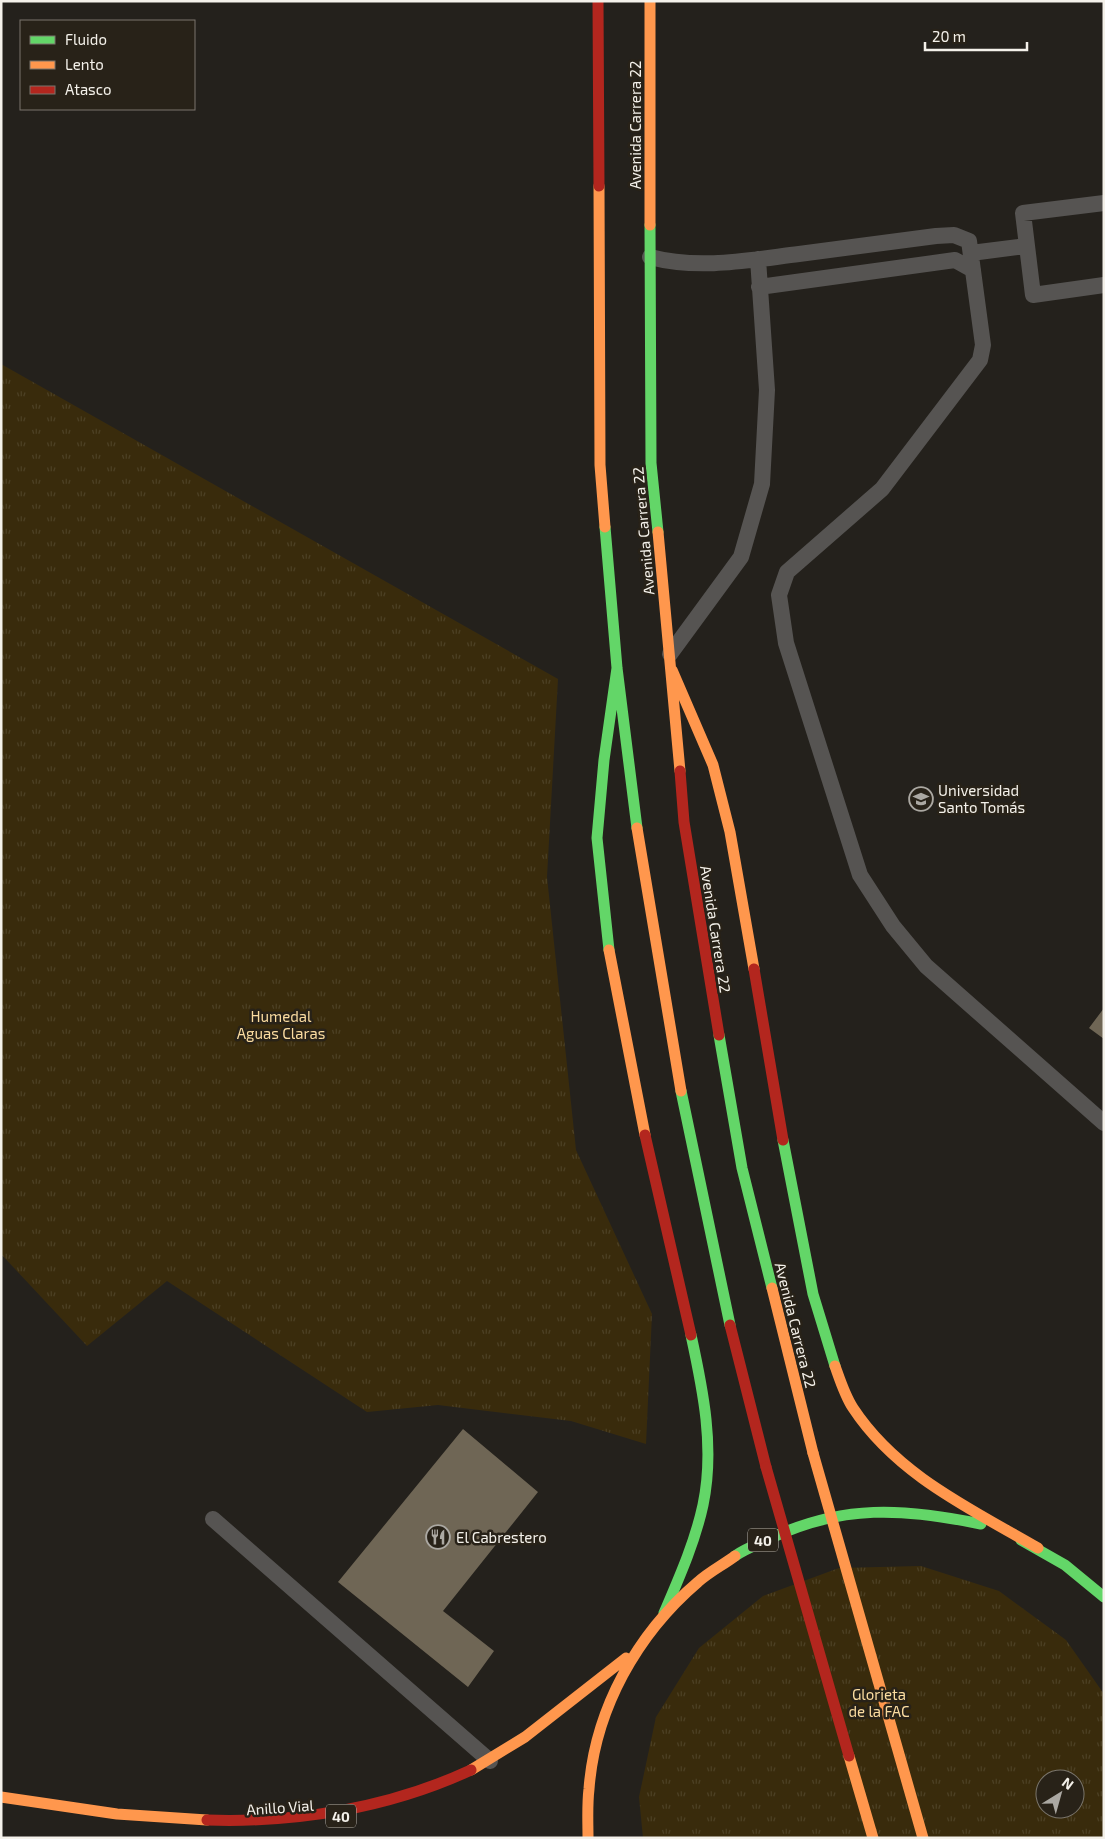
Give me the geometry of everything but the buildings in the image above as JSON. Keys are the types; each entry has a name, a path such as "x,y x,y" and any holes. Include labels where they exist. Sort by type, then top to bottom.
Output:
{"main road":[{"path":"598,1 600,465 617,668 640,848 688,1131 724,1303 766,1467 872,1838"},
{"name":"Avenida Carrera 22","path":"650,1 651,463 671,662 684,822 742,1168 813,1453 923,1838"},
{"path":"671,662 713,764 730,832 792,1190 813,1294 831,1357 852,1407 884,1447 924,1481 1038,1548"},
{"path":"617,668 604,760 597,838 607,942 636,1101 700,1371 708,1430 707,1481 703,1506 685,1563 664,1613"},
{"name":"40","path":"588,1838 587,1815 590,1772 599,1730 614,1689 635,1651 664,1613 706,1573 756,1542 810,1521 858,1513 926,1513 984,1525 1038,1548 1082,1577 1104,1597"},
{"name":"Anillo Vial","path":"1,1797 123,1818 225,1826 297,1824 366,1812 429,1790 490,1761 635,1651"}],"lane":[{"path":"1104,203 1022,213 1034,295 1104,285"},
{"path":"650,257 673,263 697,264 758,259 954,235 970,247 1026,246"},
{"path":"970,247 983,345 980,360 882,489 787,572 778,595 786,643 860,875 893,926 926,966 1104,1123"},
{"path":"671,662 742,558 762,484 767,390 758,259"},
{"path":"760,287 955,260 973,270"},
{"path":"213,1519 490,1761"}],"green space":[{"name":"Humedal Aguas Claras","path":"1,364 558,679 547,877 576,1150 652,1314 646,1444 571,1421 438,1405 367,1412 167,1281 87,1346 1,1254"},
{"name":"Glorieta de la FAC","path":"921,1566 999,1591 1066,1640 1104,1694 1104,1838 643,1838 639,1797 656,1717 699,1648 763,1596 839,1568"}],"traffic: fast":[{"path":"650,225 651,463 658,532"},
{"path":"605,527 617,668 637,828"},
{"path":"609,950 597,838 604,760 617,668"},
{"path":"719,1035 742,1168 772,1288"},
{"path":"681,1091 730,1325"},
{"path":"783,1140 813,1294 835,1366"},
{"path":"664,1613 696,1533 706,1484 708,1462 706,1419 691,1335"},
{"path":"735,1556 796,1528 848,1515 899,1512 981,1524"},
{"path":"1021,1540 1065,1565 1104,1597"}],"traffic: slow":[{"path":"650,1 650,225"},
{"path":"599,186 600,465 605,527"},
{"path":"658,532 680,771"},
{"path":"672,670 713,765 730,832 754,969"},
{"path":"637,828 681,1091"},
{"path":"609,950 645,1135"},
{"path":"772,1288 813,1453"},
{"path":"835,1366 853,1408 871,1432 891,1453 937,1488 1038,1548"},
{"path":"813,1453 923,1838"},
{"path":"588,1838 588,1801 593,1759 600,1730 610,1702 623,1675 638,1649 676,1603 702,1578 735,1556"},
{"path":"471,1770 525,1737 626,1658"},
{"path":"849,1756 873,1838"},
{"path":"1,1797 117,1814 207,1820"}],"traffic: jam":[{"path":"598,1 599,186"},
{"path":"680,771 684,822 719,1035"},
{"path":"754,969 783,1140"},
{"path":"645,1135 691,1335"},
{"path":"730,1325 766,1467"},
{"path":"766,1467 849,1756"},
{"path":"207,1820 275,1819 342,1810 408,1794 471,1770"}],"place":[{"name":"Universidad Santo Tomás","path":"921,799"},
{"name":"El Cabrestero","path":"438,1537"}]}
